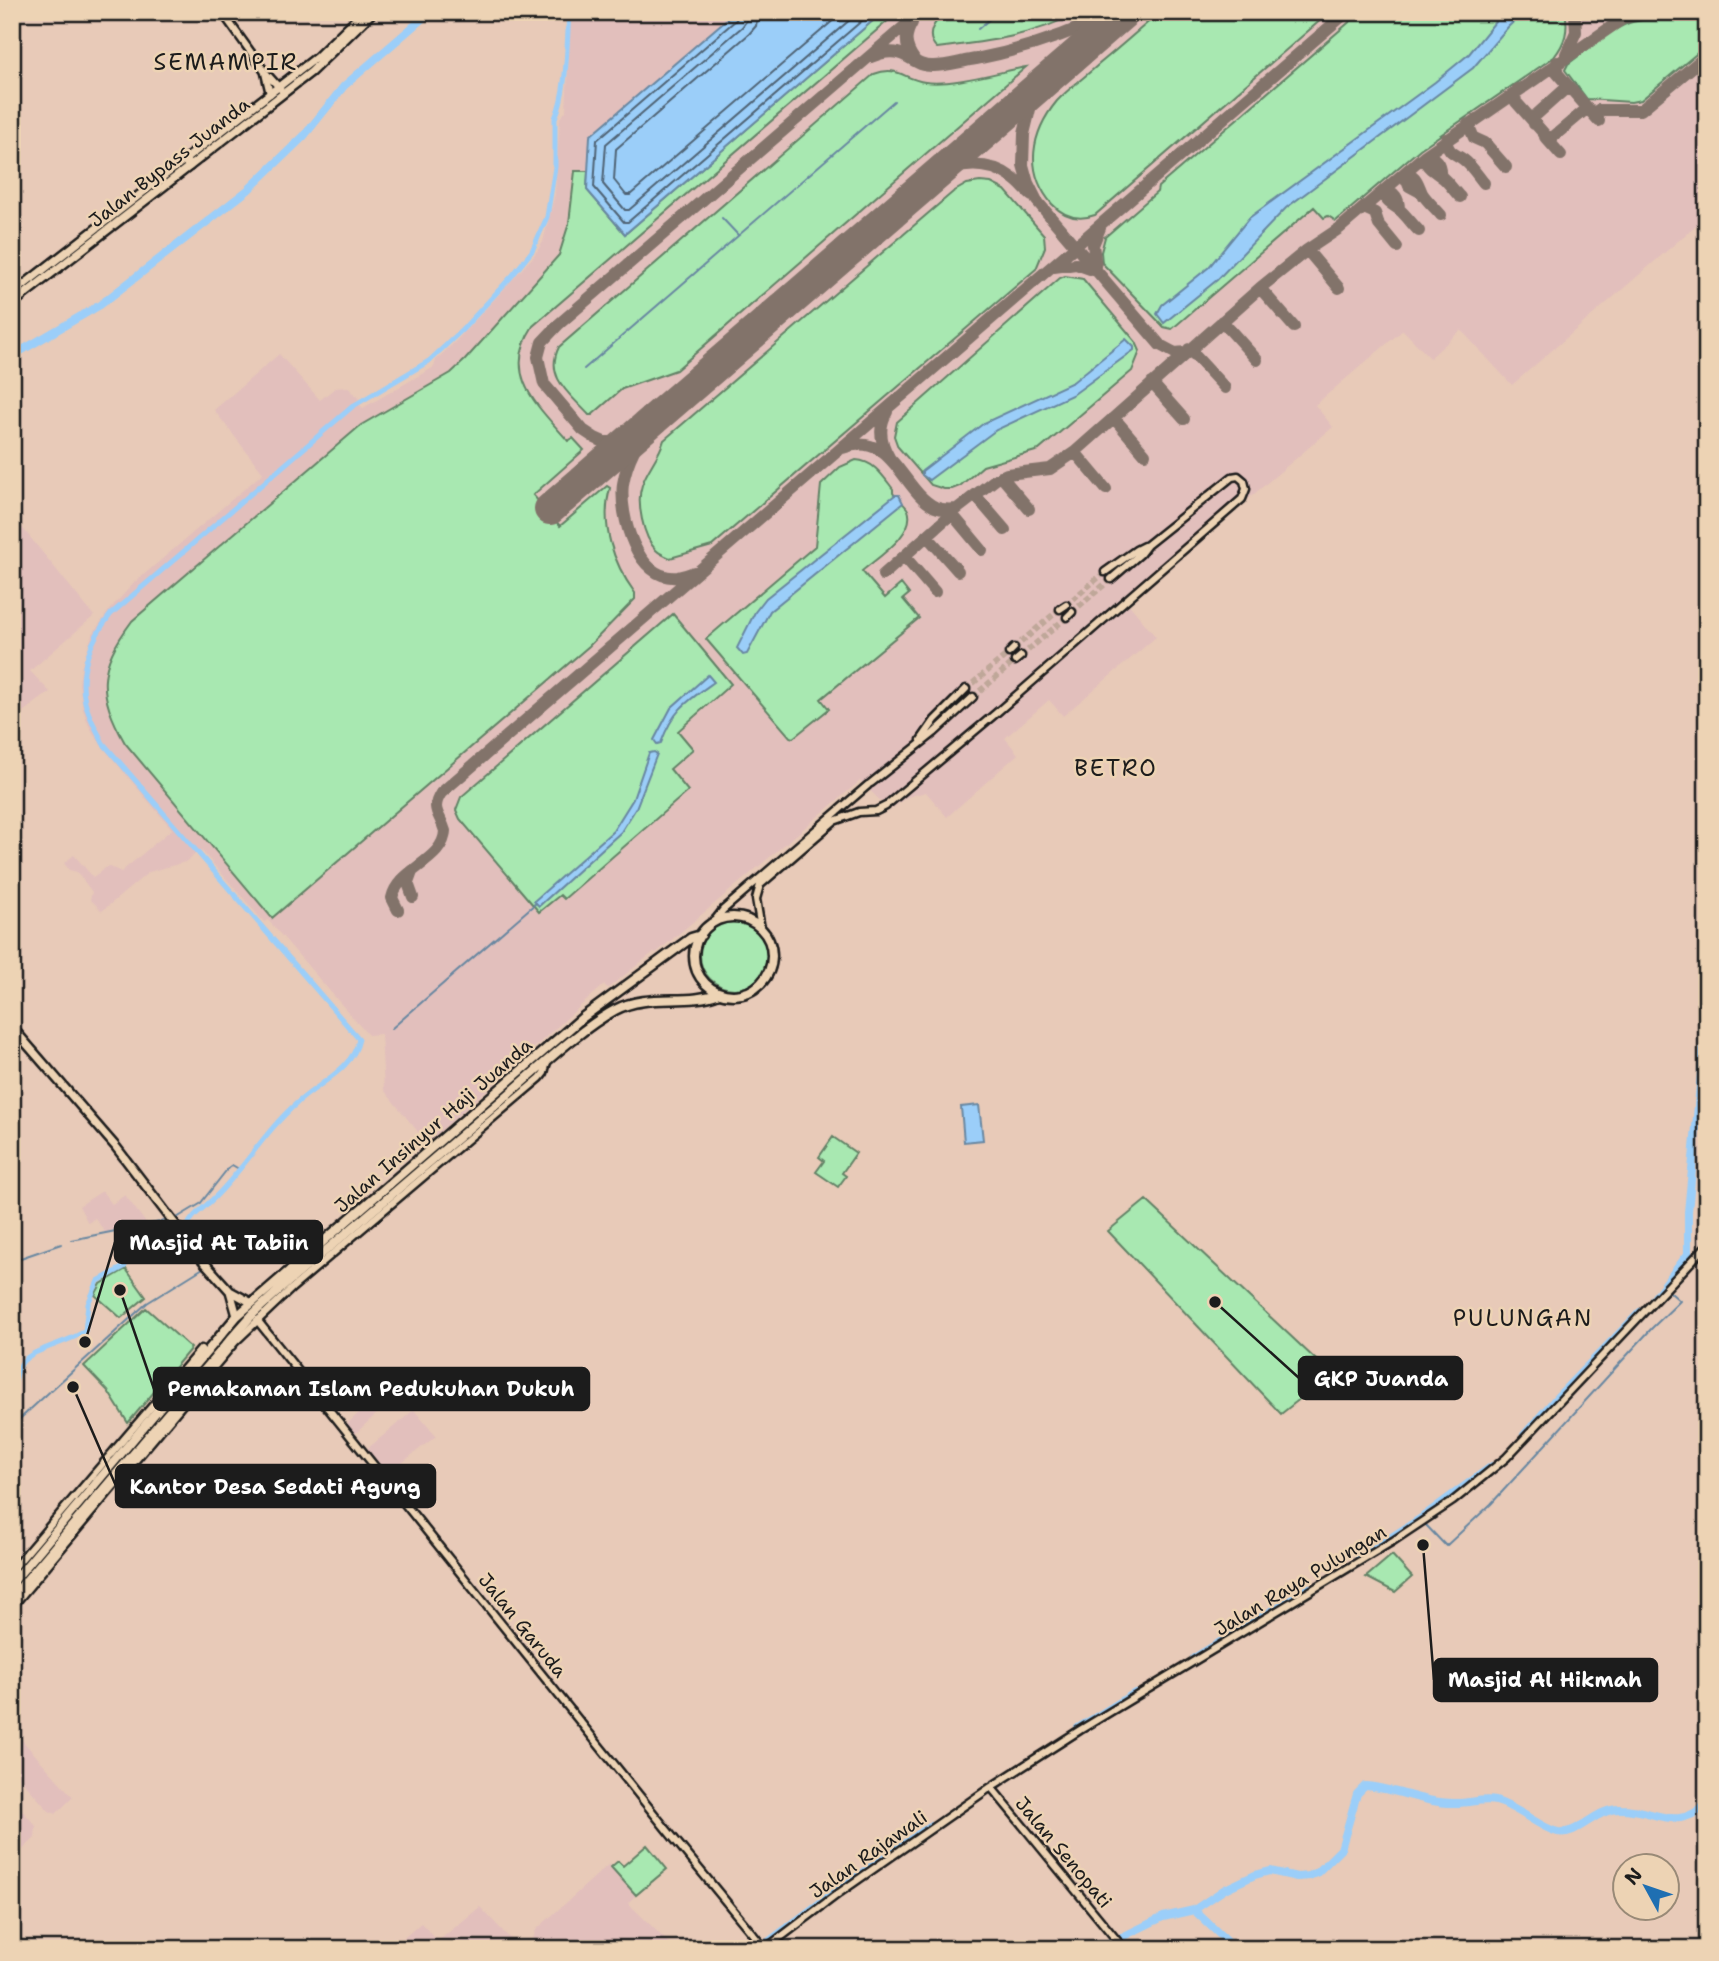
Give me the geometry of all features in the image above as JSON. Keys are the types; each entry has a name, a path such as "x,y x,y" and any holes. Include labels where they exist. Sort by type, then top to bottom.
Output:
{"highway":[{"path":"737,917 746,919 761,929 770,943 772,958 764,980 755,989 742,995 719,993 705,984 696,968 694,951 701,935 712,924 737,917"},
{"name":"Jalan Insinyur Haji Juanda","path":"12,1583 237,1316 350,1216 608,998 691,938 701,935"},
{"name":"Jalan Insinyur Haji Juanda","path":"12,1597 121,1474 253,1314 289,1286 527,1079 617,1008 660,998 704,998 719,993"},
{"path":"520,1071 527,1079"},
{"path":"350,1216 357,1225"},
{"path":"156,1413 164,1419"}],"main road":[{"name":"Jalan Bypass Juanda","path":"12,294 282,90 311,72 369,13"},
{"name":"Jalan Bypass Juanda","path":"12,304 270,94 282,90"},
{"path":"12,1027 116,1147 172,1222 230,1291 252,1303"},
{"path":"230,1291 237,1316"}],"street":[{"path":"222,12 265,72 282,90"},
{"path":"265,72 270,94"},
{"path":"761,929 756,899 760,885 834,821 859,812 873,812 887,804 995,714 1242,499 1245,483 1238,476 1232,477 1147,545 1105,572"},
{"path":"1111,579 1140,555 1147,545"},
{"path":"920,742 935,720 966,689"},
{"path":"712,924 723,910 869,784 934,733 973,697"},
{"name":"Jalan Insinyur Haji Juanda","path":"12,1607 232,1341 257,1320 289,1286 540,1077 547,1062"},
{"name":"Jalan Raya Pulungan","path":"991,1787 1423,1522 1492,1472 1707,1245"},
{"name":"Jalan Garuda","path":"257,1320 763,1946"},
{"path":"12,1570 201,1349"},
{"name":"Jalan Rajawali","path":"763,1946 991,1787"},
{"name":"Jalan Senopati","path":"991,1787 1122,1947"}],"shaded area":[{"path":"571,12 1707,12 1707,216 1512,385 1461,330 1430,358 1403,330 1315,405 1333,427 1127,602 1156,637 1063,716 1049,700 1005,738 1018,754 947,817 926,792 907,797 890,810 860,781 656,953 608,988 604,985 427,1143 384,1090 381,1034 368,1035 268,920 264,922 201,850 185,862 149,872 102,911 90,899 92,892 77,872 69,870 64,863 74,855 93,877 108,866 121,872 172,829 101,745 89,726 79,683 92,635 110,609 134,583 263,473 214,410 279,354 320,400 335,388 348,387 363,408 434,367 436,360 533,257 543,242 555,194 560,118 566,111"},
{"path":"12,515 94,616 30,671 50,692 12,720"},
{"path":"102,1191 112,1204 125,1195 146,1223 105,1232 95,1218 88,1223 79,1206"},
{"path":"392,1382 401,1391 355,1434 347,1424"},
{"path":"414,1410 436,1436 388,1474 367,1449"},
{"path":"12,1729 73,1797 56,1814 49,1811 12,1769"},
{"path":"12,1799 36,1826 35,1838 12,1860"},
{"path":"609,1864 636,1895 628,1903 675,1949 529,1949 536,1930"},
{"path":"480,1907 520,1949 391,1949 421,1923 438,1941"}],"green space":[{"path":"883,12 898,12 533,326 524,344 521,360 527,388 545,415 568,441 573,438 584,450 533,495 560,526 607,486 610,488 607,516 610,543 620,569 635,593 635,599 589,646 272,918 125,743 116,725 106,695 107,667 112,653 132,621 361,425 451,373 465,360 559,255 569,223 575,171 588,171 587,190 625,234"},
{"path":"945,12 1078,12 1027,32 937,48 931,39 932,29"},
{"path":"1160,12 1330,12 1095,215 1077,218 1066,215 1052,204 1037,178 1034,152 1041,126 1062,96"},
{"path":"1361,12 1565,12 1566,30 1561,47 1554,57 1420,149 1336,221 1328,216 1324,218 1314,207 1172,329 1164,327 1102,263 1101,252 1105,237 1157,192 1158,187"},
{"path":"1678,12 1707,12 1707,45 1641,100 1631,102 1587,99 1565,70 1568,64 1621,26"},
{"path":"1026,67 676,370 622,389 592,415 589,415 561,384 555,367 559,347 874,74 889,71 936,83"},
{"path":"991,183 1005,190 1044,235 1045,247 1036,269 712,546 670,558 658,551 651,544 644,528 640,492 664,440 953,192 967,184"},
{"path":"1065,276 1083,279 1136,342 1140,351 1132,371 1039,450 983,466 960,486 952,489 931,485 898,447 894,436 897,422"},
{"path":"856,460 868,463 882,474 893,493 907,508 909,519 907,527 894,544 862,571 885,598 901,584 909,594 903,599 919,618 821,699 829,709 793,738 706,639 815,546 821,485 840,467"},
{"path":"673,614 731,684 678,731 693,749 670,769 688,791 564,899 560,895 539,912 460,819 456,810 461,797"},
{"path":"734,921 747,924 758,931 765,942 768,955 765,968 758,979 747,986 734,989 721,986 710,979 703,968 700,955 703,942 710,931 721,924"},
{"path":"833,1137 856,1153 842,1173 846,1176 838,1187 816,1172 824,1161 819,1157"},
{"path":"1146,1200 1331,1374 1281,1414 1108,1231"},
{"path":"126,1269 146,1297 121,1318 95,1295 101,1284"},
{"path":"146,1308 191,1348 128,1423 108,1391 84,1366"},
{"path":"1392,1555 1412,1577 1395,1592 1366,1577"},
{"path":"647,1845 667,1869 636,1895 611,1867 618,1861 623,1866"}],"water":[{"path":"735,12 883,12 625,234 587,190 590,136"},
{"path":"1503,12 1524,12 1473,68 1286,208 1217,280 1164,323 1157,314 1162,305 1209,267 1249,218 1435,82 1469,54"},
{"path":"1126,339 1134,350 1074,394 996,430 929,480 922,475 922,471 984,423 1073,382"},
{"path":"895,495 899,495 903,503 770,611 747,654 743,655 737,648 755,612 766,598"},
{"path":"708,675 714,682 676,714 661,743 657,744 654,740 671,708"},
{"path":"649,753 657,754 636,808 621,832 539,906 534,901 613,831 633,799"},
{"path":"979,1105 983,1140 964,1142 961,1107"}],"waterway":[{"path":"12,356 100,305 248,190 304,136 344,86 430,12"},
{"path":"12,1390 19,1367 26,1359 85,1331 88,1304 98,1281 124,1267 135,1251 187,1227 196,1214 227,1185 286,1114 342,1068 350,1059 359,1039 103,743 88,712 83,690 85,667 92,644 111,614 353,406 429,361 462,330 532,251 547,217 555,167 555,118 564,81 569,12"},
{"path":"978,29 998,12"},
{"path":"584,369 894,101"},
{"path":"722,218 738,235"},
{"path":"1707,665 1704,669 1707,675"},
{"path":"391,1029 536,903"},
{"path":"1654,1298 1688,1254 1688,1212 1707,1010"},
{"path":"175,1219 200,1204 229,1167 232,1165 239,1169"},
{"path":"71,1240 170,1220"},
{"path":"187,1227 209,1257 208,1260"},
{"path":"12,1261 61,1244"},
{"path":"12,1426 147,1303 203,1268"},
{"path":"1425,1524 1446,1546 1491,1504 1680,1301 1663,1286"},
{"path":"1524,1435 1640,1312"},
{"path":"1359,1558 1421,1518 1492,1466"},
{"path":"1194,1658 1309,1588"},
{"path":"1078,1728 1135,1693"},
{"path":"1097,1949 1163,1917 1194,1910 1225,1889 1255,1875 1270,1871 1297,1877 1318,1872 1341,1849 1357,1794 1365,1786 1442,1802 1496,1801 1558,1832 1573,1830 1612,1810 1633,1810 1675,1818 1696,1813 1707,1804"},
{"path":"759,1949 840,1888 930,1826"},
{"path":"1194,1910 1235,1949"}],"taxiway":[{"path":"638,432 614,442 604,442 583,430 544,384 538,357 542,342 559,324 921,12"},
{"path":"871,57 892,52 925,65 949,64 1030,46 1115,12"},
{"path":"398,910 392,898 396,888 429,858 443,841 445,831 436,808 441,793 1347,12"},
{"path":"1566,54 1576,32 1575,12"},
{"path":"1605,12 1624,18"},
{"path":"883,575 957,509 996,479 1007,474 1050,469 1075,452 1260,288 1307,250 1340,228 1424,156 1624,18 1644,12"},
{"path":"912,23 907,41 914,59"},
{"path":"1598,110 1641,110 1707,55"},
{"path":"1557,62 1557,73 1599,121"},
{"path":"1043,83 1031,105 1024,134 1023,165 1037,201 1160,345 1175,353 1186,352"},
{"path":"1518,89 1515,94 1516,102 1547,137 1553,137 1584,111 1590,111"},
{"path":"1534,124 1535,116 1564,90 1571,90"},
{"path":"1468,124 1474,138 1485,143 1506,167"},
{"path":"1545,137 1561,155"},
{"path":"1446,139 1450,150 1467,162 1484,183"},
{"path":"1440,175 1436,161 1424,156 1429,167 1460,197"},
{"path":"935,176 963,166 993,168 1017,181 1032,196"},
{"path":"1404,173 1414,177 1424,196 1441,215"},
{"path":"1404,173 1409,186 1422,193"},
{"path":"1384,190 1388,201 1419,231"},
{"path":"1384,190 1396,196 1399,209"},
{"path":"1364,208 1375,213 1379,225 1397,247"},
{"path":"1096,267 1093,245 1100,228"},
{"path":"1307,250 1339,288"},
{"path":"1054,267 1076,264 1093,270"},
{"path":"1260,288 1294,327"},
{"path":"1222,321 1257,360"},
{"path":"1189,349 1225,388"},
{"path":"1152,383 1184,419"},
{"path":"887,412 881,435 889,457"},
{"path":"1114,418 1145,454"},
{"path":"653,420 627,466 623,497 628,528 642,558 652,569 664,576 678,577 694,572"},
{"path":"843,448 860,444 873,447 895,464 924,499 938,508 957,509"},
{"path":"1075,452 1106,489"},
{"path":"1001,476 1029,509"},
{"path":"975,495 1005,530"},
{"path":"952,514 982,550"},
{"path":"927,536 958,571"},
{"path":"904,556 935,592"},
{"path":"412,872 408,883 413,897"}],"runway":[{"path":"550,509 1125,12"}],"tunnel":[{"path":"1066,605 1105,572"},
{"path":"1072,612 1111,579"},
{"path":"1014,648 1060,609"},
{"path":"1021,656 1067,617"},
{"path":"966,689 1009,653"},
{"path":"973,697 1015,661"}],"place":[{"name":"Pemakaman Islam Pedukuhan Dukuh","path":"120,1290"},
{"name":"GKP Juanda","path":"1215,1302"},
{"name":"Masjid At Tabiin","path":"85,1342"},
{"name":"Kantor Desa Sedati Agung","path":"73,1387"},
{"name":"Masjid Al Hikmah","path":"1423,1545"}],"district":[{"name":"SEMAMPIR","path":"226,62"},
{"name":"BETRO","path":"1116,768"},
{"name":"PULUNGAN","path":"1523,1318"}]}
